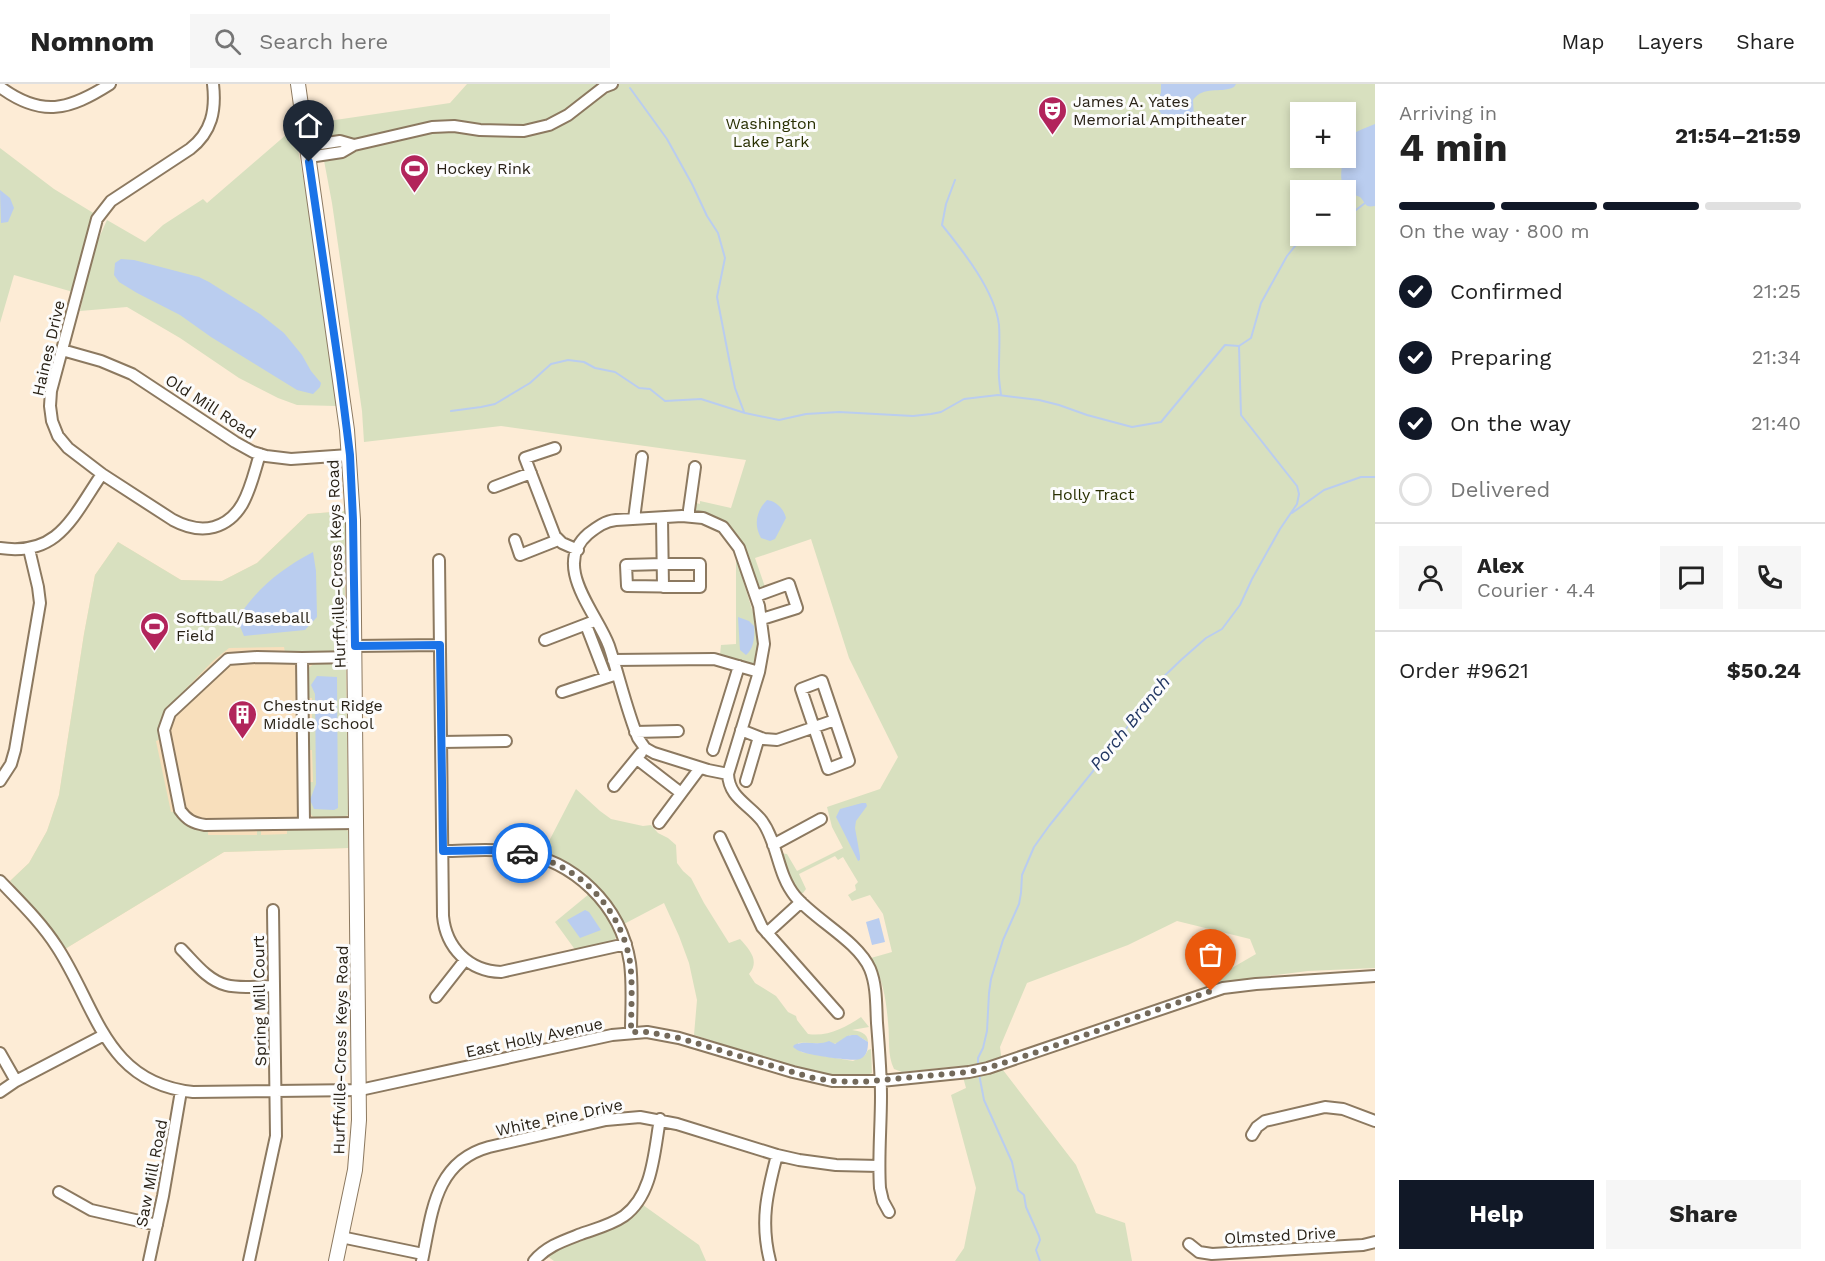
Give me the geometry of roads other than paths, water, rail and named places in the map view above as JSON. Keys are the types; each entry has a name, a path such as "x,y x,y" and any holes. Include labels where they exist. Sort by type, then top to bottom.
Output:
{"main road":[{"name":"Hurffville-Cross Keys Road","path":"298,84 339,364 350,455 353,520 360,1090 356,1161 336,1261"}],"street":[{"path":"0,87 29,104 52,107 68,106 84,100 110,84"},
{"name":"Haines Drive","path":"213,84 214,113 200,140 111,201 97,219 51,391 50,406 52,421 58,436 68,448 102,474 180,524 190,527 202,529 223,523 232,517 248,492 260,454"},
{"path":"308,151 342,152 354,145 432,127 454,126 480,130 524,131 549,125 568,115 604,87 612,84"},
{"name":"Old Mill Road","path":"62,350 101,361 132,374 235,442 260,454 297,459 350,455"},
{"path":"555,448 525,458 558,540 578,550"},
{"path":"634,519 642,457"},
{"path":"689,516 695,467"},
{"path":"494,487 531,473"},
{"path":"0,548 29,549 47,543 61,532 102,474"},
{"path":"728,774 700,768 654,753 645,748 635,732 613,660 597,621 577,582 574,563 585,537 604,523 611,520 689,516 710,519 723,527 739,548 762,619 764,644 759,672 728,774 731,789 763,822 785,880 801,902 857,952 869,968 875,993 881,1081 879,1166 881,1195 889,1212"},
{"path":"662,518 663,587"},
{"path":"515,540 520,555 558,540"},
{"path":"0,781 11,764 15,750 39,612 38,587 29,549"},
{"path":"439,560 445,930 452,947 465,960 486,970 505,972 626,945"},
{"path":"700,564 700,587 663,587 627,586 627,565 700,564"},
{"path":"756,596 789,584 797,608 762,619"},
{"path":"545,640 597,621"},
{"path":"586,625 606,677"},
{"path":"357,823 205,825 187,820 180,810 164,730 170,713 228,659 302,658 440,645"},
{"path":"302,658 304,823"},
{"path":"613,660 708,659 759,672"},
{"path":"714,750 739,666"},
{"path":"562,692 617,674"},
{"path":"822,681 835,720 849,761 828,769 801,689 822,681"},
{"path":"741,730 769,740 782,740 835,720"},
{"path":"635,732 678,731"},
{"path":"746,782 759,737"},
{"path":"442,742 506,741"},
{"path":"614,786 645,748"},
{"path":"637,759 681,793"},
{"path":"659,823 700,768"},
{"path":"773,845 821,819"},
{"path":"720,837 757,920 838,1013"},
{"path":"443,851 509,850 534,855 562,867 585,882 601,899 618,924 626,945 631,971 631,1032"},
{"name":"East Holly Avenue","path":"0,881 33,915 57,947 115,1052 140,1075 162,1086 181,1091 360,1090 631,1032 672,1036 813,1078 847,1082 881,1081 988,1068 1223,988 1375,976"},
{"path":"767,933 801,902"},
{"name":"Spring Mill Court","path":"249,1261 275,1144 273,910"},
{"path":"181,949 205,973 219,982 232,986 274,986"},
{"path":"436,997 465,960"},
{"path":"0,1092 16,1081 104,1035"},
{"path":"0,1053 16,1081"},
{"name":"Saw Mill Road","path":"149,1261 181,1091"},
{"path":"1252,1136 1257,1127 1265,1121 1320,1107 1343,1109 1375,1121"},
{"name":"White Pine Drive","path":"422,1258 443,1180 456,1164 474,1152 489,1147 606,1120 632,1117 660,1119 777,1155 824,1164 879,1166"},
{"path":"534,1261 553,1245 616,1220 624,1216 636,1204 649,1178 660,1119"},
{"path":"770,1261 765,1213 766,1199 777,1155"},
{"path":"59,1191 91,1210 157,1225"},
{"path":"341,1237 422,1258"},
{"name":"Olmsted Drive","path":"1189,1244 1199,1252 1212,1254 1346,1246 1375,1242"}],"water":[{"path":"1161,84 1236,84 1228,89 1207,91 1197,95 1193,100 1194,118 1192,121 1167,118 1162,115 1157,106"},
{"path":"1375,124 1375,206 1367,206 1356,195 1356,180 1342,180 1342,168 1356,168 1357,132"},
{"path":"0,190 10,198 14,208 8,222 1,223"},
{"path":"121,259 134,260 199,277 260,314 284,333 321,383 320,387 313,394 297,390 180,315 119,282 114,275 115,263"},
{"path":"767,500 779,506 786,518 775,539 770,541 761,538 757,528 759,513"},
{"path":"313,552 316,571 317,617 305,630 244,636 237,619 253,598 280,572"},
{"path":"738,617 749,621 754,626 753,642 746,655 740,650"},
{"path":"317,676 337,677 338,808 334,810 314,809 310,800 316,784 315,694 311,685"},
{"path":"866,803 867,806 856,821 855,828 860,856 858,861 836,817 840,809"},
{"path":"585,910 589,912 601,930 580,938 567,920"},
{"path":"879,918 885,942 872,945 866,922"},
{"path":"852,1035 857,1035 868,1042 867,1052 860,1059 814,1055 801,1052 793,1047 803,1043 829,1041 835,1044"}],"waterway":[{"path":"630,88 667,139 718,233 725,258 717,297 735,388 744,412"},
{"path":"955,180 946,204 942,225 977,272 996,312 999,325 1001,395"},
{"name":"Porch Branch","path":"1356,210 1365,203"},
{"name":"Porch Branch","path":"1239,346 1251,338 1261,303 1295,246"},
{"path":"451,411 495,404 530,383 551,364 568,360 584,362 595,368 615,372 639,388 650,389 665,401 701,399 745,413 779,420 806,414 839,412 913,416 931,414 941,412 964,399 998,395 1039,400 1132,427 1161,422 1225,345 1239,346"},
{"name":"Porch Branch","path":"978,1065 987,1031 991,979 1003,940 1019,904 1022,875 1034,847 1122,735 1154,686 1206,638 1222,629 1240,605 1280,529 1297,504 1299,494 1297,486 1241,415 1239,346"},
{"path":"1292,513 1324,490 1361,477 1375,477"},
{"name":"Porch Branch","path":"979,1074 984,1100 1012,1162 1018,1190 1024,1195 1026,1207 1039,1236 1040,1240 1036,1250 1040,1261"}],"place":[{"name":"James A. Yates Memorial Ampitheater","path":"1052,136"},
{"name":"Hockey Rink","path":"415,194"},
{"name":"Softball/Baseball Field","path":"155,652"},
{"name":"Chestnut Ridge Middle School","path":"242,740"}],"park label":[{"name":"Washington Lake Park","path":"771,132"},
{"name":"Holly Tract","path":"1093,494"}]}
